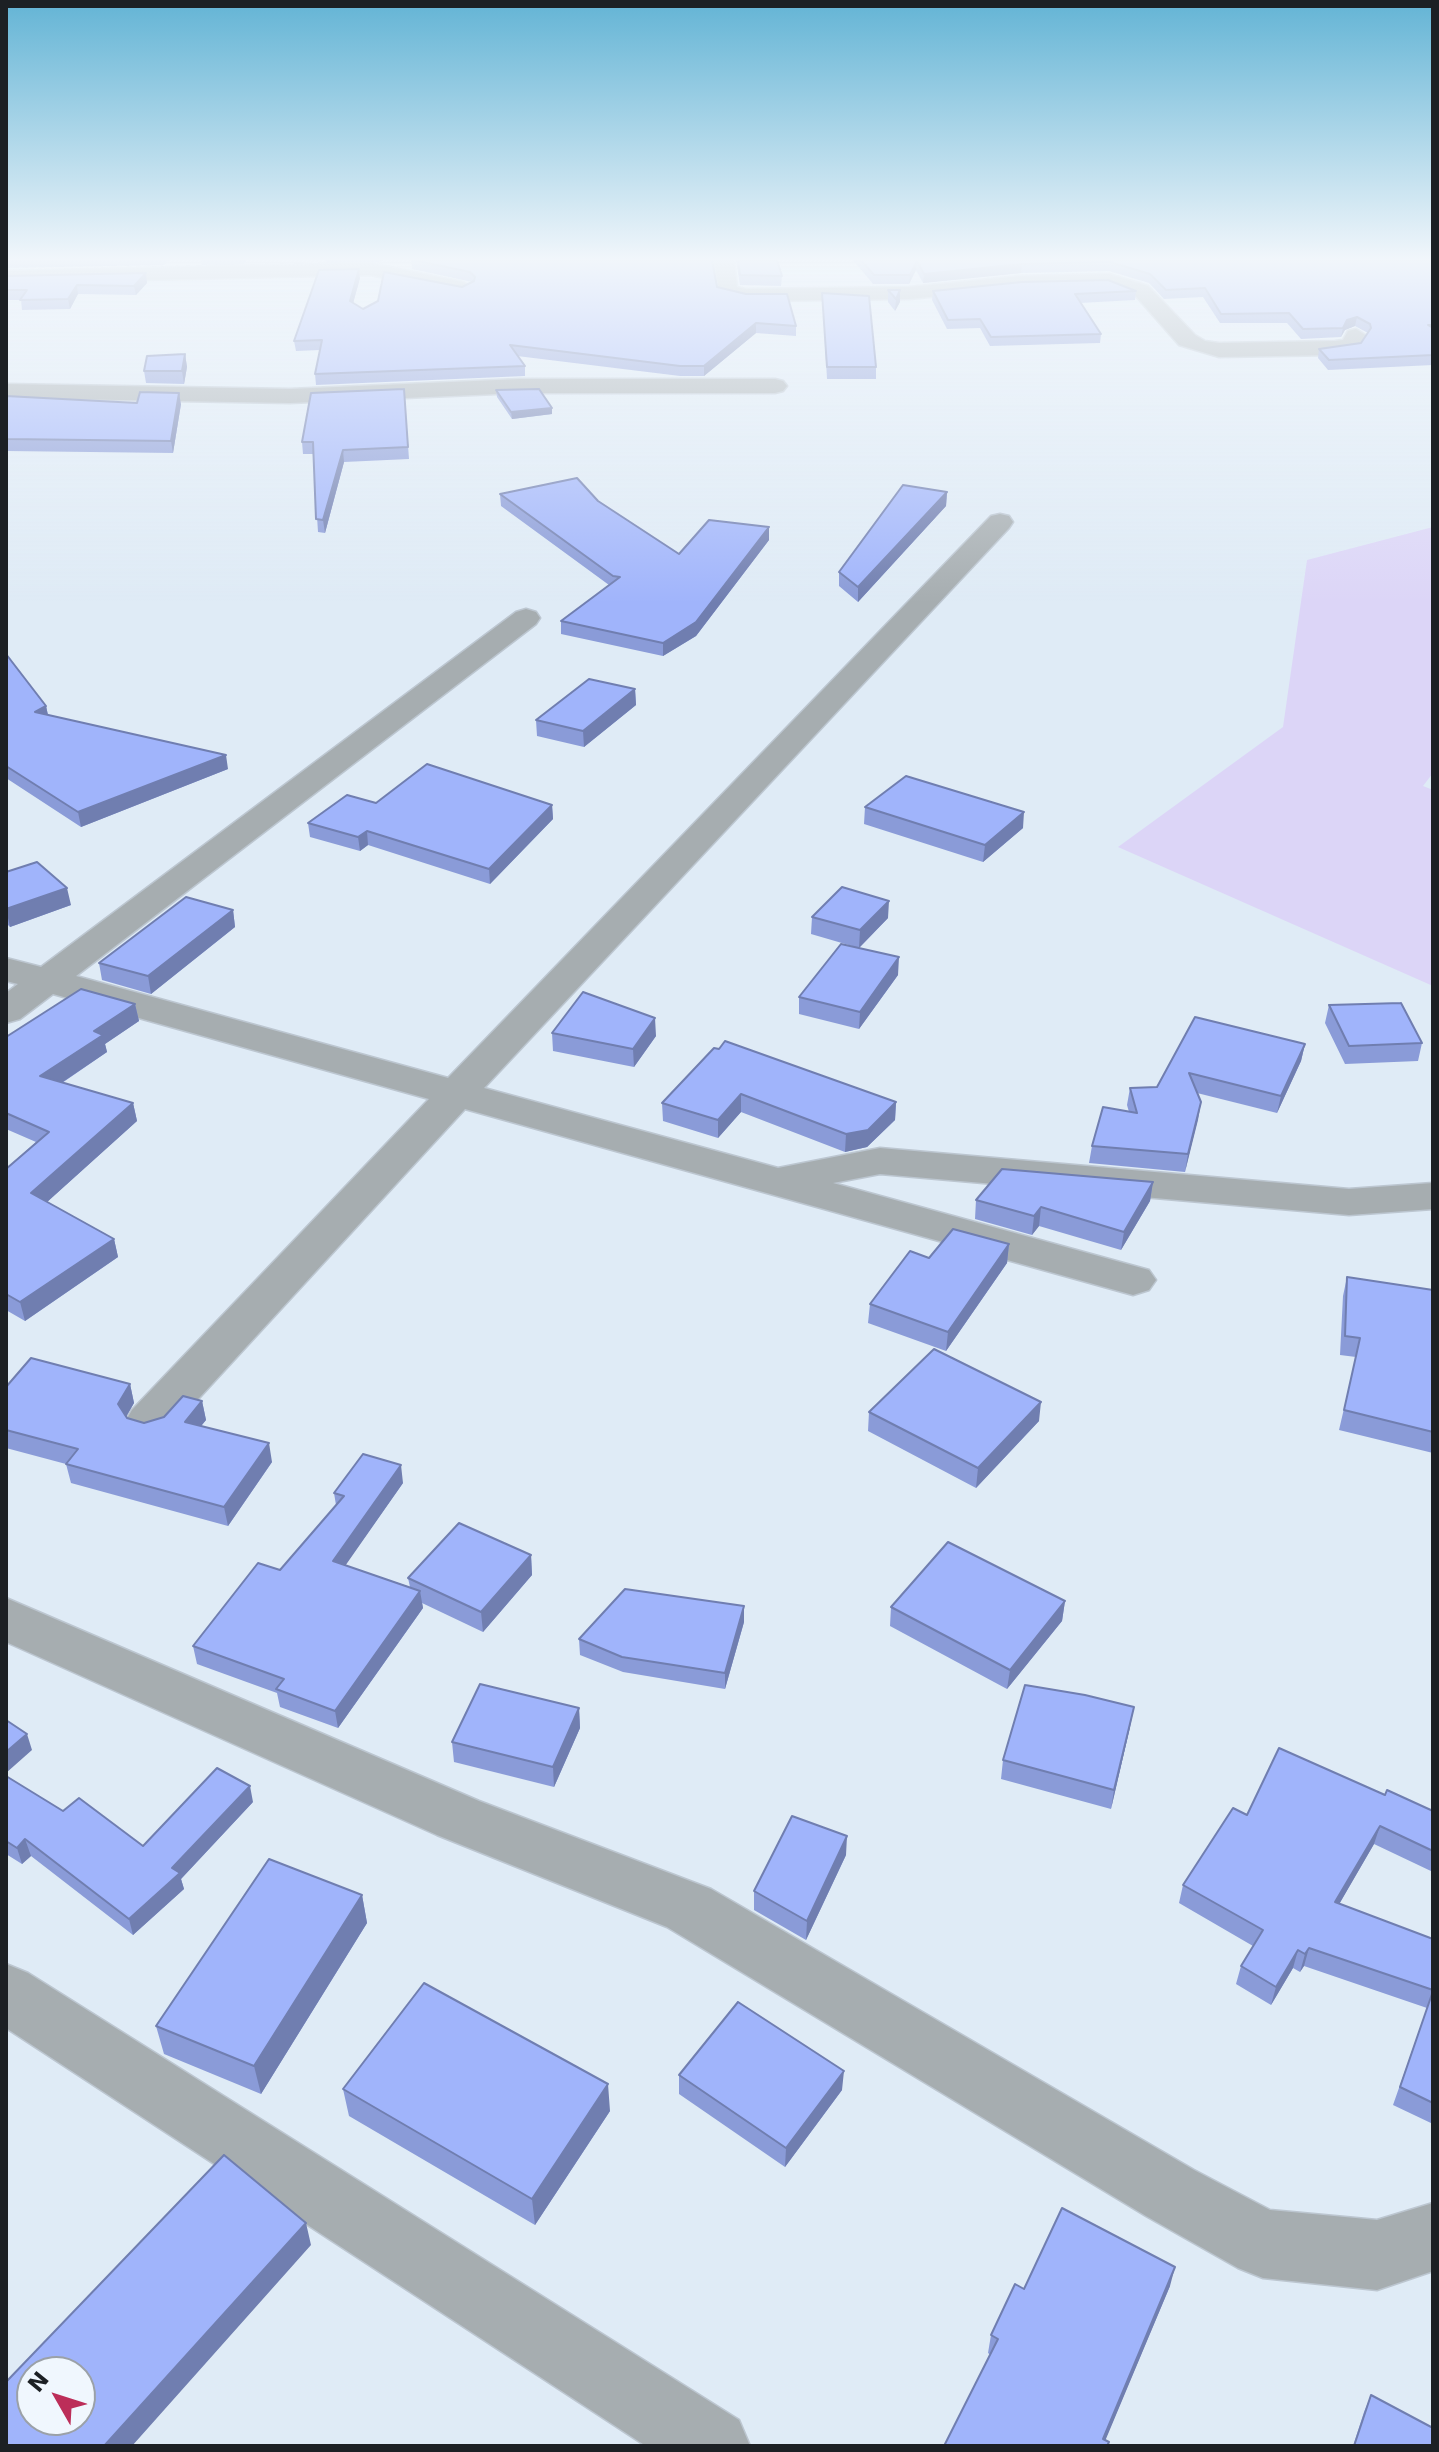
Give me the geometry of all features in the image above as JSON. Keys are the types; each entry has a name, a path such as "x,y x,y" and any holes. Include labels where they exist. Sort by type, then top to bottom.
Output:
{"street":[{"path":"6,391 290,396 520,386 775,386"},
{"path":"149,1422 1000,522"},
{"path":"6,1011 526,618"},
{"path":"6,969 1133,1280"},
{"path":"776,1181 880,1161 1349,1202 1415,1200 1433,1196"},
{"path":"6,1619 458,1818 689,1908 1170,2193 1263,2244 1377,2255 1433,2237"},
{"path":"6,1993 713,2446"}],"shaded area":[{"path":"1433,527 1433,773 1423,786 1433,790 1433,986 1118,847 1283,727 1307,560"}],"building":[{"path":"404,389 408,447 343,450 323,520 316,519 313,442 302,442 311,393"},
{"path":"539,389 552,408 511,412 496,390"},
{"path":"140,392 179,393 171,441 6,439 6,396 137,403"},
{"path":"577,478 598,501 679,554 709,520 769,527 696,622 663,643 561,621 620,577 613,576 500,494"},
{"path":"903,485 947,492 858,587 839,572"},
{"path":"6,654 46,706 35,712 226,755 78,812 6,766"},
{"path":"589,679 635,689 583,731 536,720"},
{"path":"427,764 552,805 489,869 367,831 358,837 308,823 347,795 376,803"},
{"path":"906,776 1024,812 985,845 865,807"},
{"path":"37,862 67,888 6,909 6,872"},
{"path":"842,887 889,901 860,930 812,917"},
{"path":"186,897 233,910 148,976 99,963"},
{"path":"841,944 899,957 860,1012 799,997"},
{"path":"81,989 135,1004 94,1031 103,1035 40,1076 133,1103 31,1193 114,1239 20,1302 6,1294 6,1169 49,1132 6,1113 6,1037"},
{"path":"583,992 655,1018 633,1049 552,1033"},
{"path":"1401,1003 1422,1043 1349,1046 1329,1005"},
{"path":"1195,1017 1305,1044 1281,1096 1189,1073 1201,1102 1188,1154 1092,1146 1103,1107 1137,1113 1130,1088 1157,1087"},
{"path":"725,1041 896,1102 868,1130 846,1134 741,1094 718,1120 662,1103 714,1048 719,1049"},
{"path":"1002,1169 1153,1182 1124,1232 1041,1207 1034,1216 976,1200"},
{"path":"953,1229 1009,1244 948,1332 870,1304 910,1251 929,1258"},
{"path":"1347,1277 1433,1290 1433,1432 1344,1410 1360,1338 1345,1336"},
{"path":"934,1349 1041,1402 978,1468 869,1412"},
{"path":"31,1358 130,1384 118,1404 127,1418 144,1423 164,1417 183,1396 202,1401 185,1422 269,1443 224,1507 66,1464 78,1449 6,1430 6,1387"},
{"path":"363,1454 401,1465 333,1561 420,1591 335,1711 276,1689 284,1679 193,1646 258,1563 280,1570 344,1496 334,1493"},
{"path":"459,1523 531,1555 481,1612 408,1578"},
{"path":"948,1542 1065,1601 1010,1670 891,1607"},
{"path":"625,1589 744,1606 725,1673 622,1657 579,1639"},
{"path":"480,1684 579,1708 553,1767 452,1742"},
{"path":"1025,1685 1134,1707 1114,1790 1003,1760"},
{"path":"6,1720 27,1734 6,1752"},
{"path":"1279,1748 1385,1795 1387,1790 1433,1811 1433,1851 1380,1826 1335,1902 1433,1939 1433,1990 1309,1948 1305,1954 1298,1950 1276,1987 1241,1966 1263,1930 1183,1885 1233,1808 1247,1815"},
{"path":"217,1768 250,1786 172,1868 180,1873 129,1919 25,1839 17,1848 6,1841 6,1776 63,1811 79,1798 143,1846"},
{"path":"792,1816 847,1836 807,1921 754,1891"},
{"path":"269,1859 362,1895 254,2066 156,2026"},
{"path":"424,1983 608,2084 532,2199 343,2089"},
{"path":"1433,1991 1433,2103 1400,2087"},
{"path":"738,2002 844,2071 786,2148 679,2075"},
{"path":"224,2155 306,2223 104,2446 6,2446 6,2382 16,2372 16,2436 96,2436 96,2356 31,2356"},
{"path":"1062,2208 1175,2267 1103,2439 1109,2442 1107,2446 944,2446 998,2339 991,2335 1015,2284 1024,2289"},
{"path":"1371,2395 1433,2428 1433,2446 1354,2446"}]}
